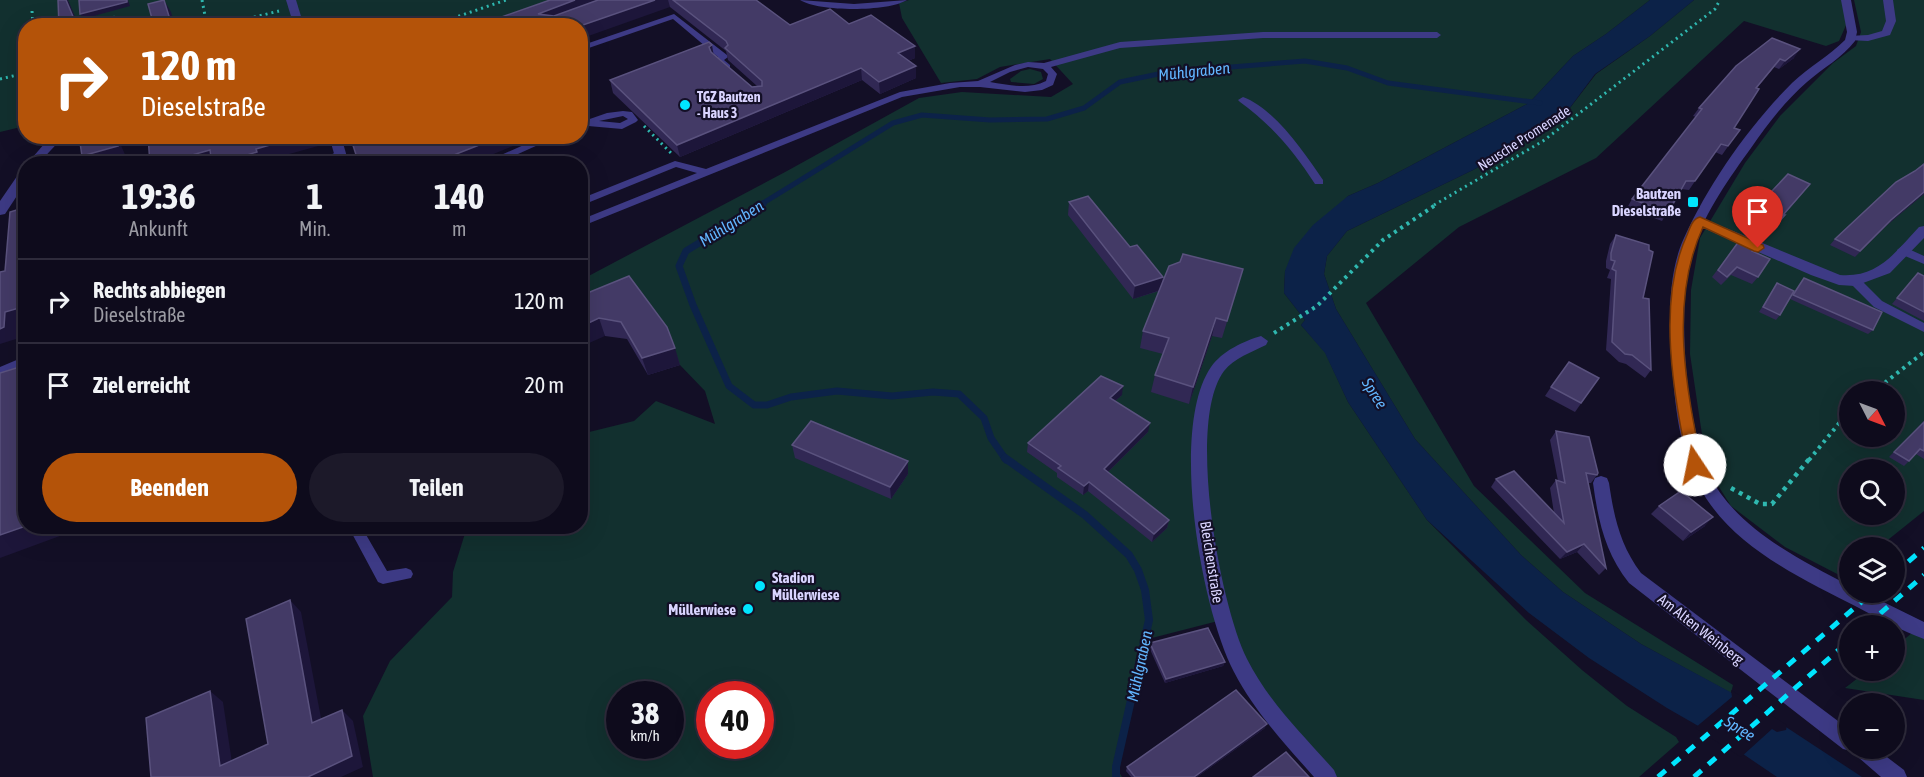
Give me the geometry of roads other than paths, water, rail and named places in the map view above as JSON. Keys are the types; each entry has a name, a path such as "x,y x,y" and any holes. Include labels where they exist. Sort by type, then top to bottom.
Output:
{"street":[{"path":"1846,0 1852,38"},
{"path":"1888,0 1891,21 1886,33 1868,38 1852,38 1798,84 1780,103 1729,170 1686,249 1677,307 1678,359 1685,418 1695,465 1724,510 1758,539 1833,584 1924,631"},
{"path":"39,156 50,144"},
{"path":"0,211 18,184"},
{"path":"1700,221 1816,272 1839,280 1855,281 1884,270 1924,230"},
{"name":"Bleichenstraße","path":"1261,341 1231,356 1215,372 1205,396 1199,475 1212,563 1222,620 1240,665 1269,708 1327,777"},
{"path":"0,373 18,365"},
{"name":"Am Alten Weinberg","path":"1600,483 1609,532 1615,549 1635,578 1839,734"},
{"path":"1873,759 1897,777"}],"lane":[{"path":"804,0 855,6 878,5 903,0"},
{"path":"588,46 674,16 724,57 718,60 734,74"},
{"path":"981,84 1019,66 1029,64 1045,66 1120,45 1263,35 1437,35"},
{"path":"588,221 900,95 928,89 981,84 1033,89 1044,86 1053,78 1051,70 1045,66"},
{"path":"1243,100 1269,117 1297,148 1319,182"},
{"path":"588,123 617,112 629,114 633,120"},
{"path":"505,156 535,144"},
{"path":"588,200 675,164 709,173"},
{"path":"1902,250 1924,260"},
{"path":"1855,281 1878,304 1924,328"},
{"path":"358,534 383,578 405,574"}],"water":[{"name":"Spree","path":"1650,0 1694,0 1650,36 1595,74 1563,117 1473,170 1347,231 1327,256 1324,274 1336,309 1415,439 1521,555 1563,592 1641,644 1745,700 1862,777 1777,777 1721,739 1667,708 1589,658 1529,613 1427,520 1348,402 1325,353 1301,325 1305,320 1284,293 1285,271 1294,248 1313,225 1348,196 1378,183 1529,103 1573,56"}],"waterway":[{"name":"Mühlgraben","path":"760,205 893,123 922,115 990,120 1047,119 1084,108 1120,82 1168,72 1305,61 1347,68 1388,83 1540,103"},
{"name":"Mühlgraben","path":"763,204 686,251 679,266 693,305 729,386 754,405 767,405 791,397 837,391 892,396 933,392 959,394 984,418 991,438 1006,460"},
{"name":"Mühlgraben","path":"1005,458 1085,515 1129,555 1138,570 1145,590 1149,620 1116,767 1116,777"}],"railway":[{"path":"1905,564 1924,548"},
{"path":"1879,615 1924,575"},
{"path":"1658,777 1860,603"},
{"path":"1694,777 1839,650"}],"place":[{"name":"TGZ Bautzen - Haus 3","path":"685,105"},
{"name":"Bautzen Dieselstraße","path":"1693,202"},
{"name":"Stadion Müllerwiese","path":"760,586"},
{"name":"Müllerwiese","path":"748,609"}]}
